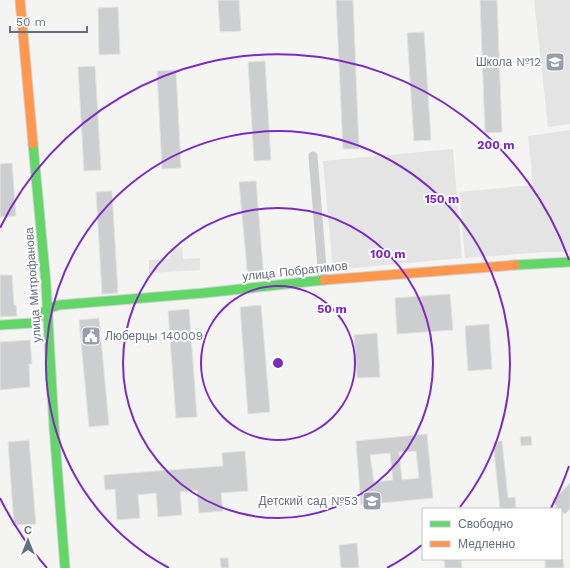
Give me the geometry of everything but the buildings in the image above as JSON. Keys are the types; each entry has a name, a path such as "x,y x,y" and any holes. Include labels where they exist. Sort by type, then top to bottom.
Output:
{"street":[{"name":"улица Митрофанова","path":"20,0 48,309 55,440 65,568"},
{"path":"312,156 323,280"},
{"name":"улица Побратимов","path":"48,309 59,306 204,293 323,280 496,266 570,262"},
{"path":"0,325 33,323 48,309"}],"shaded area":[{"name":"Школа №12","path":"534,0 570,0 570,124 548,127"},
{"path":"570,130 570,252 547,252 465,258 459,192 533,185 528,136"},
{"path":"453,149 462,258 333,270 323,161"},
{"path":"182,247 183,259 200,258 200,270 149,273 149,260 170,259 170,248"}],"traffic: fast":[{"path":"33,144 46,284 54,427 65,568"},
{"path":"515,265 570,262"},
{"path":"0,325 33,323 47,309 59,305 204,293 324,280"}],"traffic: slow":[{"path":"20,0 33,144"},
{"path":"324,280 515,265"}],"place":[{"name":"Школа №12","path":"555,62"},
{"name":"Люберцы 140009","path":"91,336"},
{"name":"Детский сад №53","path":"372,501"}]}
